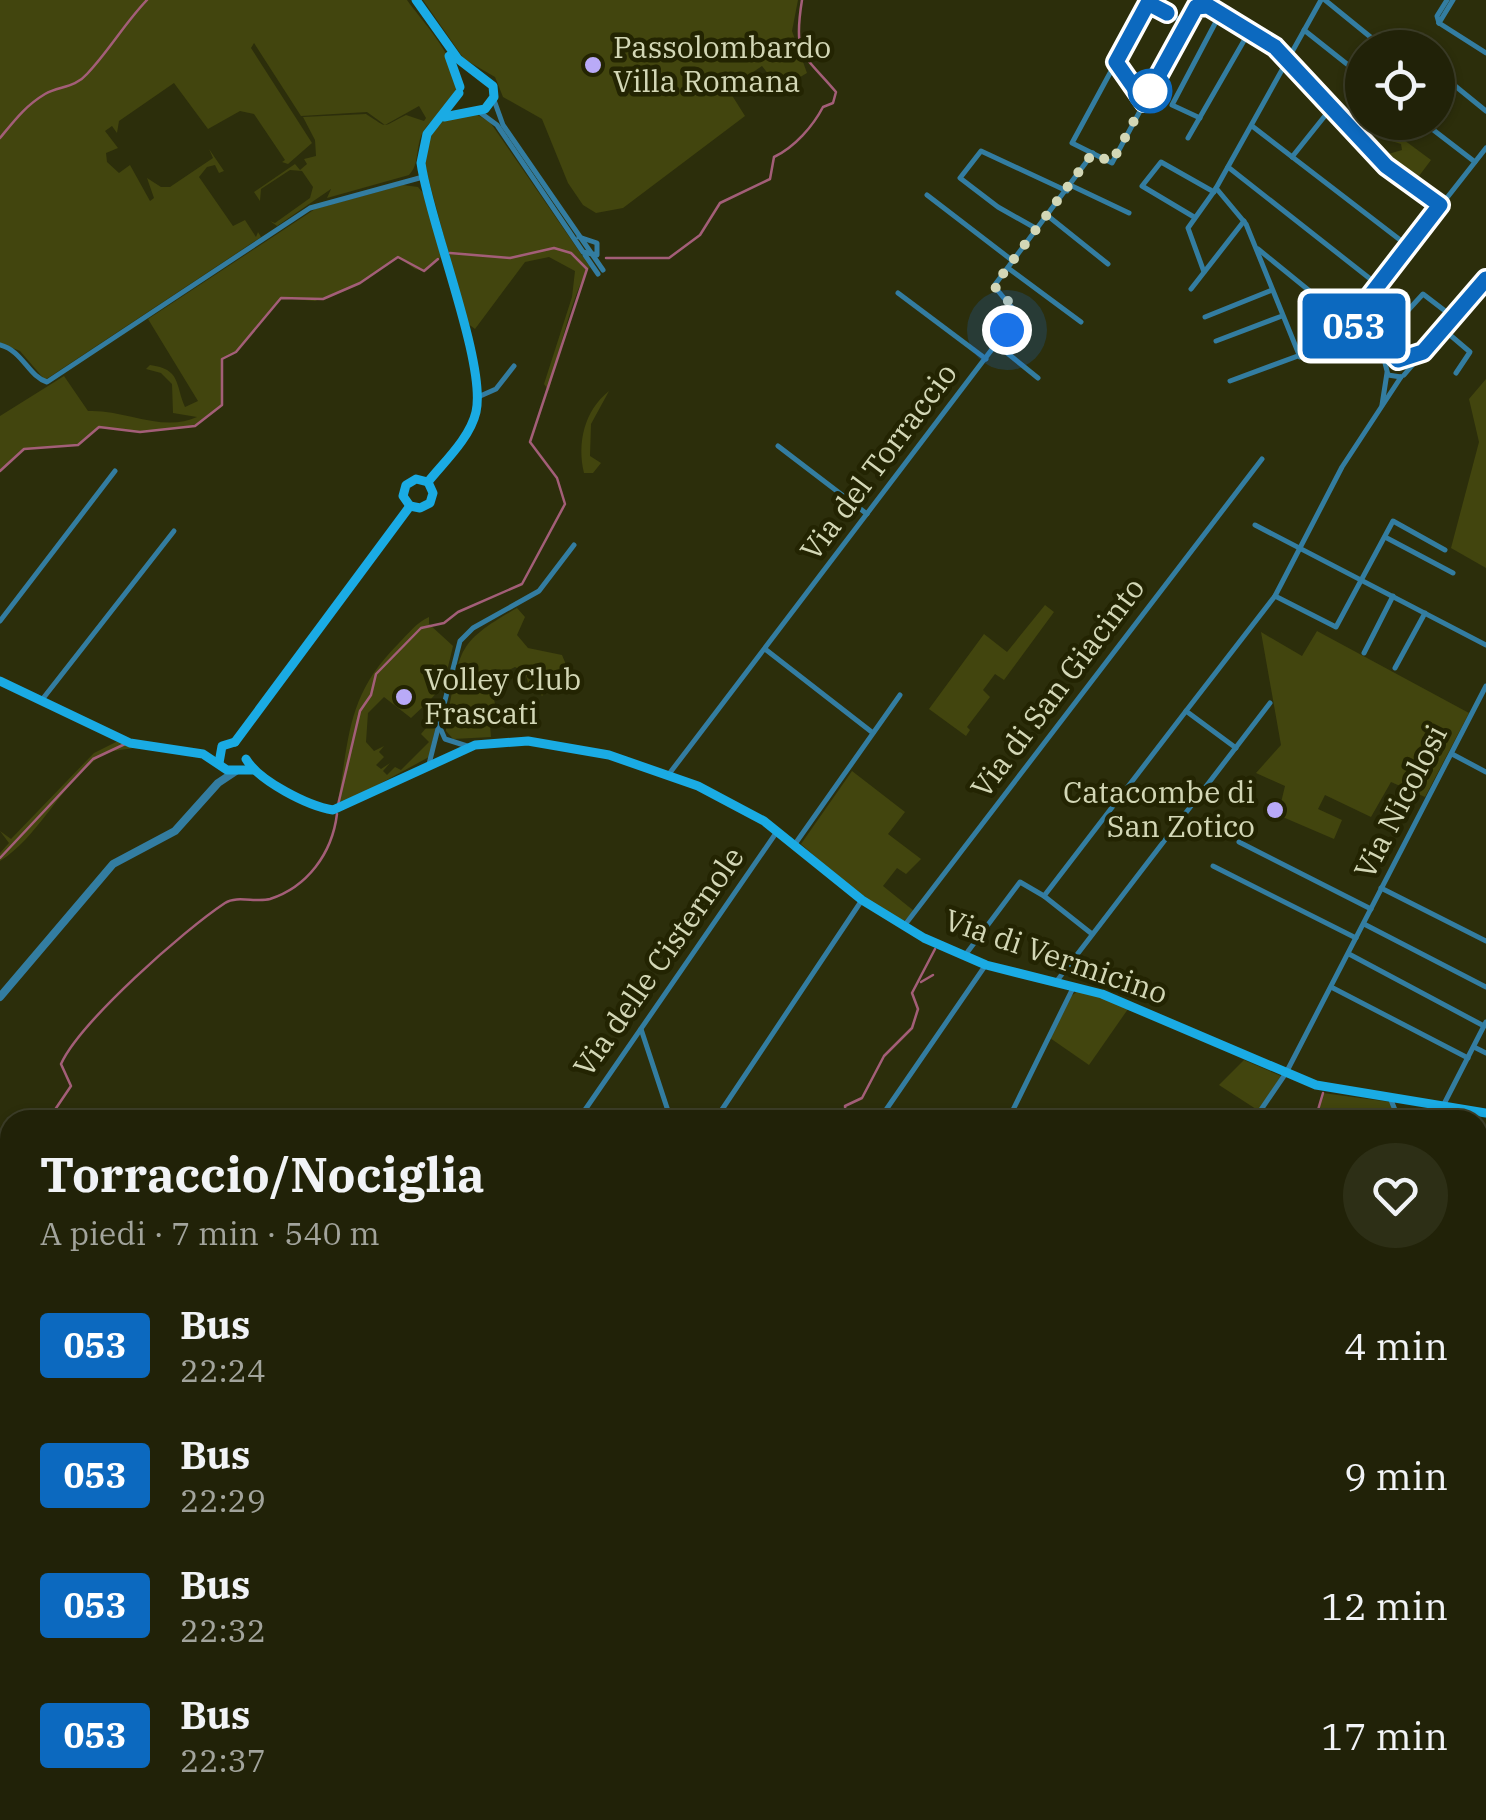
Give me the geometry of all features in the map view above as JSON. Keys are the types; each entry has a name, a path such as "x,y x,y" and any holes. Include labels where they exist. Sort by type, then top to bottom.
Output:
{"main road":[{"path":"413,0 456,56 476,75 491,82 494,97 485,108 450,114 433,126"},
{"path":"413,0 453,62 462,103 475,110"},
{"path":"428,482 416,478 406,485 403,496 410,506 422,508 431,501 428,482 472,424 478,397 469,331 423,177 422,148 433,126 476,75"},
{"path":"203,754 235,742 410,506"},
{"path":"0,682 134,744 203,754 236,771 254,770"},
{"name":"Via di Vermicino","path":"246,759 254,770 315,805 334,810 471,746 512,740 614,756 707,790 778,830 862,900 904,926 986,965 1018,976 1074,985 1318,1086 1470,1110"},
{"path":"235,742 242,747 246,759 236,771"},
{"path":"220,764 222,746"}],"street":[{"path":"1204,272 1188,228 1215,190 1323,0 1361,30"},
{"path":"1450,0 1439,23 1486,53"},
{"path":"1186,24 1148,3 1072,142 1112,162 1196,7 1213,5 1220,16 1288,60 1386,166 1440,205"},
{"path":"1200,118 1172,104 1220,16"},
{"path":"1304,30 1345,63"},
{"path":"1188,138 1249,32"},
{"path":"1116,62 1144,102"},
{"path":"1455,86 1486,111"},
{"path":"475,110 497,125 600,272 503,125 494,97"},
{"path":"1292,156 1332,107"},
{"path":"1252,125 1408,246"},
{"path":"1446,140 1475,162"},
{"path":"1230,381 1330,345 1486,148"},
{"path":"1038,229 998,207 960,178 980,151 1128,213"},
{"path":"1081,322 1008,268 1092,154"},
{"path":"1195,218 1142,186 1161,162 1215,190 1244,220 1300,357"},
{"path":"1228,167 1378,285"},
{"path":"0,345 20,354 46,382 310,208 423,177"},
{"path":"928,196 1014,261"},
{"path":"1048,216 1108,264"},
{"path":"1191,290 1244,220"},
{"path":"579,237 599,245 598,254 593,257"},
{"path":"1255,247 1349,323 1378,340 1398,360 1402,376"},
{"path":"584,252 593,257"},
{"name":"Via del Torraccio","path":"668,776 1018,313 994,289 1008,268"},
{"path":"1044,896 1275,596 1356,443 1402,376 1485,283"},
{"path":"1206,317 1272,290"},
{"path":"898,292 986,359"},
{"path":"1392,329 1424,294 1453,317"},
{"path":"1216,342 1282,316"},
{"path":"1444,329 1470,352 1456,372"},
{"path":"1378,340 1387,371 1380,413"},
{"path":"996,344 1038,378"},
{"path":"1387,371 1398,360 1423,352"},
{"path":"478,397 493,392 514,366"},
{"path":"1387,371 1402,376"},
{"path":"778,446 867,514"},
{"name":"Via di San Giacinto","path":"904,926 1262,458"},
{"path":"0,622 114,471"},
{"path":"1275,596 1334,627 1393,521 1445,550"},
{"path":"1255,525 1486,645"},
{"path":"41,701 174,531"},
{"path":"1385,537 1453,574"},
{"path":"429,764 441,730 453,656 463,638 547,583 576,546"},
{"path":"1364,653 1394,596"},
{"path":"1395,668 1425,612"},
{"path":"765,649 873,733"},
{"name":"Via Nicolosi","path":"1261,1110 1286,1073 1332,988 1486,686"},
{"path":"795,844 900,695"},
{"path":"1056,982 1270,702"},
{"path":"1186,711 1236,748"},
{"path":"441,730 471,746"},
{"path":"441,730 444,756"},
{"path":"436,744 444,756"},
{"path":"1452,754 1486,772"},
{"path":"218,783 220,764"},
{"path":"0,996 113,864 178,829 218,783 236,771"},
{"name":"Via delle Cisternole","path":"585,1110 778,830"},
{"path":"1239,842 1371,909"},
{"path":"1213,866 1356,938"},
{"path":"965,955 1020,882 1092,934"},
{"path":"1382,888 1486,941"},
{"path":"722,1110 862,900"},
{"path":"1364,924 1486,987"},
{"path":"1348,954 1485,1024 1444,1105"},
{"path":"885,1110 986,965"},
{"path":"1013,1110 1074,985"},
{"path":"1332,988 1468,1058"},
{"path":"641,1029 668,1110"},
{"path":"1474,1047 1486,1053"},
{"path":"1390,1098 1395,1110"}],"shaded area":[{"path":"0,0 407,0 449,59 456,84 454,96 423,132 409,175 327,198 331,189 277,226 270,221 275,223 310,198 313,187 302,171 290,170 261,189 260,201 254,192 295,164 300,170 307,164 304,159 316,156 315,140 303,117 366,114 385,125 367,112 301,116 254,43 251,48 312,143 288,164 282,162 285,160 254,114 240,111 208,129 174,83 119,121 117,133 112,126 105,131 118,148 106,153 107,162 119,173 130,165 150,201 154,198 147,178 161,187 170,187 213,158 209,149 224,171 219,173 215,165 207,167 199,177 233,226 245,220 256,237 258,232 261,237 45,380 20,351 0,343","holes":["419,106 426,118 424,121 406,115 385,125"]},
{"path":"423,0 798,0 792,31 807,73 780,89 762,66 728,89 745,116 623,208 596,213 583,205 568,183 542,119 503,97 495,77 464,59"},
{"path":"474,113 490,122 590,267 572,307 549,391 544,384 572,297 575,271 549,257 525,262 475,329 467,323 424,162 431,135 439,124 447,117"},
{"path":"1388,140 1404,140 1431,160 1416,180 1385,155 1402,150 1401,144"},
{"path":"403,185 418,187 424,194 441,257 424,271 398,257 360,283 315,301 281,298 236,352 222,359 222,405 195,426 140,432 99,427 78,445 24,449 0,471 0,416 64,376 88,411 171,423 197,417 173,413 172,384 161,373 146,369 150,365 172,374 185,407 198,401 148,319 315,209"},
{"path":"1486,379 1486,568 1451,548 1479,442 1469,399"},
{"path":"609,391 591,424 590,456 601,463 593,473 584,473 584,428"},
{"path":"1045,605 1054,612 1004,680 995,674 983,690 990,697 967,727 970,730 966,736 929,709 984,634 1007,652"},
{"path":"517,608 525,617 517,635 528,648 562,655 567,667 542,696 534,684 529,686 525,672 515,667 499,675 496,669 488,672 499,722 490,725 491,737 453,739 446,731 446,722 463,653 480,632"},
{"path":"429,617 429,624 453,646 444,684 431,699 425,698 428,702 411,718 384,697 368,713 366,742 374,751 384,746 379,752 384,757 376,765 381,769 390,763 383,771 387,775 395,767 401,770 429,742 421,734 426,728 422,721 435,711 439,712 429,757 337,807 348,738 360,699 382,662 413,628"},
{"path":"1317,631 1469,713 1425,797 1391,782 1371,817 1325,795 1318,809 1342,820 1334,839 1278,815 1285,786 1256,773 1281,745 1261,632 1302,656"},
{"path":"118,741 133,748 105,753 87,767 27,838 0,861 0,853 9,843 0,831 11,839 94,753"},
{"path":"852,771 905,812 888,834 921,859 906,874 897,868 883,886 914,911 903,922 856,893 801,844"},
{"path":"1080,989 1128,1009 1089,1065 1050,1038 1069,998"},
{"path":"1244,1060 1281,1076 1260,1110 1219,1085"},
{"path":"1323,1093 1390,1102 1393,1110 1318,1110"}],"waterway":[{"path":"0,138 38,99 82,79 147,0"},
{"path":"606,258 669,258 700,235 720,203 770,179 774,157 803,135 823,107 833,103 836,92 808,60 800,43 802,0"},
{"path":"338,805 360,711 371,695 376,674 421,628 444,623 458,612 522,584 565,504 557,478 530,442 587,269 571,253 554,248 510,258 450,253"},
{"path":"0,471 24,449 78,445 99,427 140,432 195,426 222,405 222,359 236,352 281,298 323,299 360,283 398,257 424,271 438,259"},
{"path":"0,858 93,759 125,744"},
{"path":"55,1110 71,1086 61,1064 110,1002 225,903 270,899 306,877 330,842 337,814"},
{"path":"845,1110 845,1106 862,1098 884,1056 912,1028 918,1009 912,993 935,949"},
{"path":"921,982 933,975"},
{"path":"1318,1110 1323,1093"}],"bus line":[{"name":"053","path":"1167,13 1148,3 1116,62 1144,102 1196,7 1208,6 1275,47 1386,166 1440,205 1349,323 1372,333 1400,361 1423,352 1486,279"}],"place":[{"name":"Passolombardo Villa Romana","path":"593,65"},
{"name":"Volley Club Frascati","path":"404,697"},
{"name":"Catacombe di San Zotico","path":"1275,810"}],"route":[{"path":"1007,330 1018,312 995,292 994,286 1092,154 1112,162 1150,91"}]}
